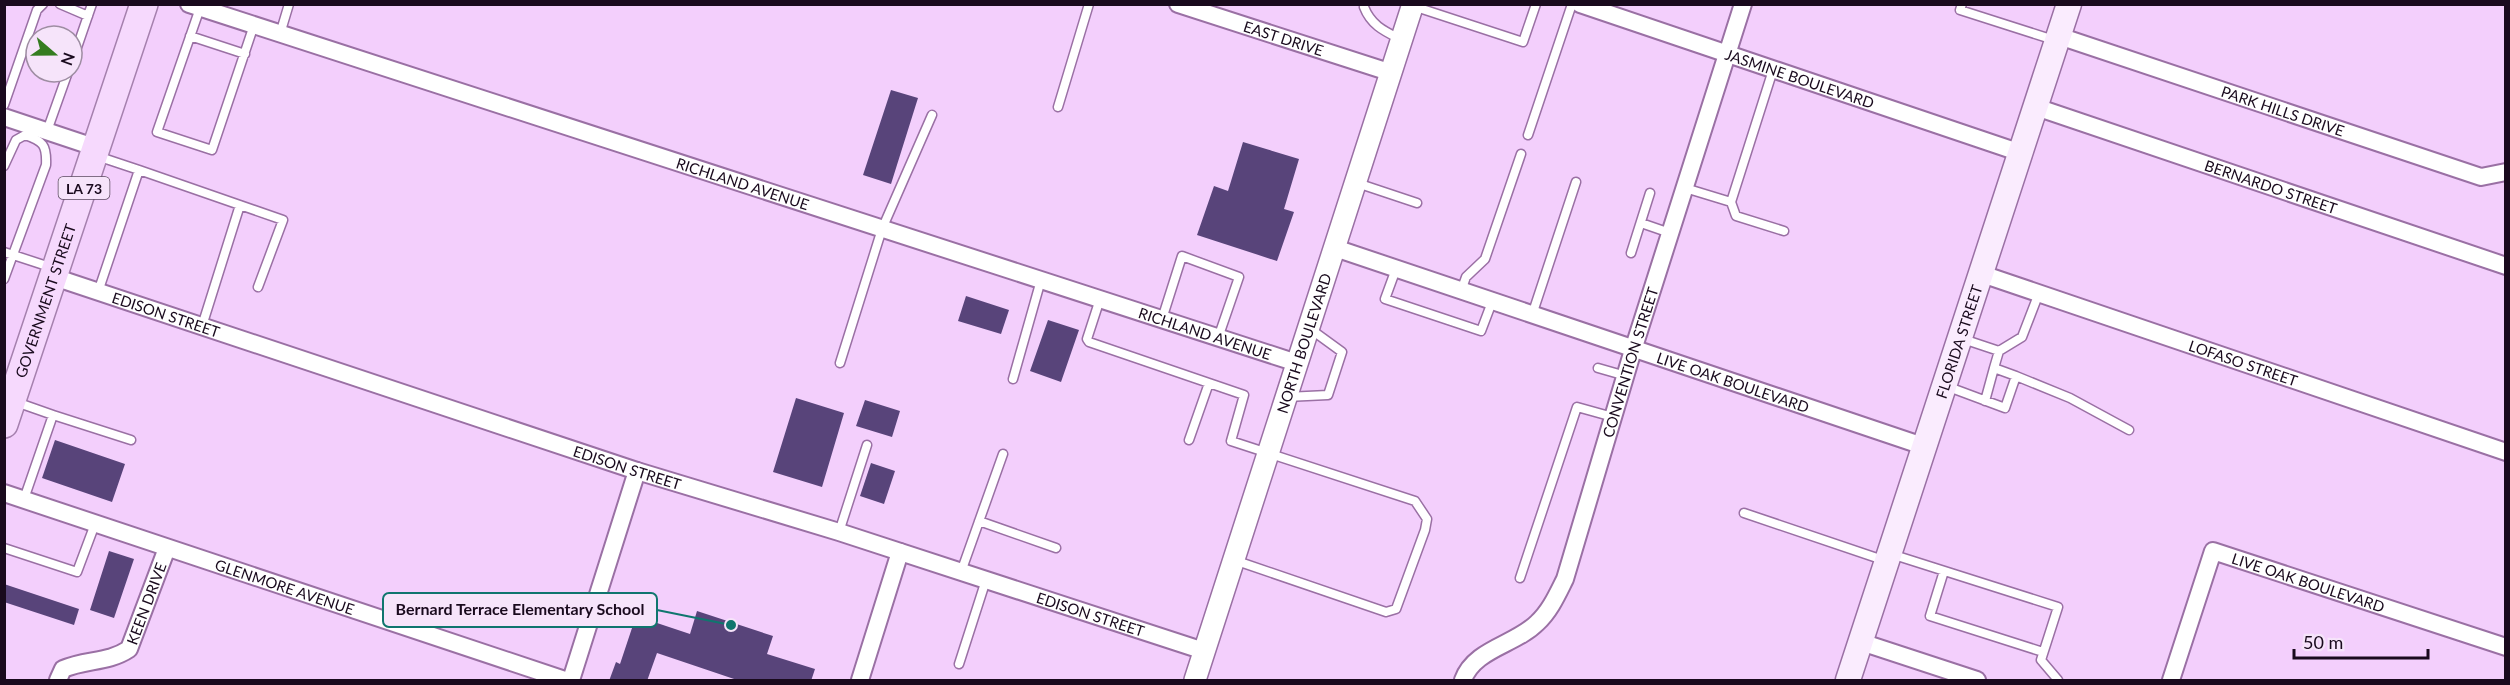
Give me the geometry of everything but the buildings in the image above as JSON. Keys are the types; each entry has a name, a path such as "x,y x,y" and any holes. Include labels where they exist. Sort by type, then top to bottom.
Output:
{"main road":[{"name":"GOVERNMENT STREET","path":"10,399 56,273 144,4"},
{"name":"FLORIDA STREET","path":"1848,681 2069,4"}],"street":[{"name":"EAST DRIVE","path":"1178,4 1207,9 1389,72"},
{"name":"CONVENTION STREET","path":"1463,681 1482,656 1536,624 1551,606 1565,579 1633,350 1743,4"},
{"name":"NORTH BOULEVARD","path":"1195,681 1412,5"},
{"name":"JASMINE BOULEVARD","path":"1580,5 2021,153"},
{"name":"RICHLAND AVENUE","path":"195,6 1297,363"},
{"name":"PARK HILLS DRIVE","path":"2058,38 2481,177 2505,172"},
{"name":"BERNARDO STREET","path":"2036,107 2505,266"},
{"path":"4,117 96,152"},
{"name":"LIVE OAK BOULEVARD","path":"1335,248 1926,447"},
{"name":"EDISON STREET","path":"56,273 98,292 637,471 839,532 1204,651"},
{"name":"LOFASO STREET","path":"1982,274 2505,452"},
{"path":"571,681 637,471"},
{"name":"GLENMORE AVENUE","path":"4,493 565,681"},
{"name":"KEEN DRIVE","path":"58,681 63,669 77,663 116,657 129,649 167,549"},
{"name":"LIVE OAK BOULEVARD","path":"2171,681 2212,551 2505,647"},
{"path":"860,681 900,552"},
{"path":"1861,642 1977,681"}],"lane":[{"path":"4,105 37,10 43,4"},
{"path":"60,4 88,16"},
{"path":"84,28 92,4"},
{"path":"280,34 289,4"},
{"path":"1058,107 1089,4"},
{"path":"1412,5 1523,42 1536,4"},
{"path":"1962,4 1960,10 2058,38"},
{"path":"1528,135 1580,5"},
{"path":"195,6 190,36 157,132 212,150 254,25"},
{"path":"1364,7 1368,18 1376,26 1401,39"},
{"path":"190,36 244,54"},
{"path":"1773,70 1731,202 1736,216 1784,231"},
{"path":"4,279 9,253 46,165 47,152 40,141 39,132 62,84"},
{"path":"840,363 882,229 932,116"},
{"path":"4,166 16,140 39,132"},
{"path":"96,152 139,170 283,220 258,287"},
{"path":"1461,291 1466,277 1485,259 1521,154"},
{"path":"98,292 139,170"},
{"path":"1532,316 1576,182"},
{"path":"1355,183 1417,203"},
{"path":"1685,188 1731,202"},
{"path":"1631,253 1650,193"},
{"path":"202,326 240,205"},
{"path":"1641,223 1670,233"},
{"path":"9,253 56,273"},
{"path":"1162,319 1182,256 1239,277 1218,338"},
{"path":"1396,269 1385,299 1481,331 1492,302"},
{"path":"1013,379 1041,280"},
{"path":"1985,401 1999,351 2022,337 2039,293"},
{"path":"1100,299 1087,339 1089,342 1244,395 1231,441 1415,501 1427,519 1402,598 1396,609 1386,612 1233,559"},
{"path":"1286,397 1328,395 1342,352 1308,327"},
{"path":"1961,338 1999,351"},
{"path":"1598,368 1626,376"},
{"path":"1994,368 2070,398 2129,430"},
{"path":"1946,386 2006,408 2016,376"},
{"path":"1189,440 1209,383"},
{"path":"10,399 131,440"},
{"path":"1520,578 1577,407 1613,417"},
{"path":"24,499 54,415"},
{"path":"839,532 867,445"},
{"path":"961,572 1003,454"},
{"path":"1744,513 2058,607 2041,660 2058,681"},
{"path":"979,521 1056,548"},
{"path":"4,548 77,572 95,524"},
{"path":"1944,571 1930,616 2043,652"},
{"path":"959,664 986,580"}],"place":[{"name":"Bernard Terrace Elementary School","path":"731,625"}]}
